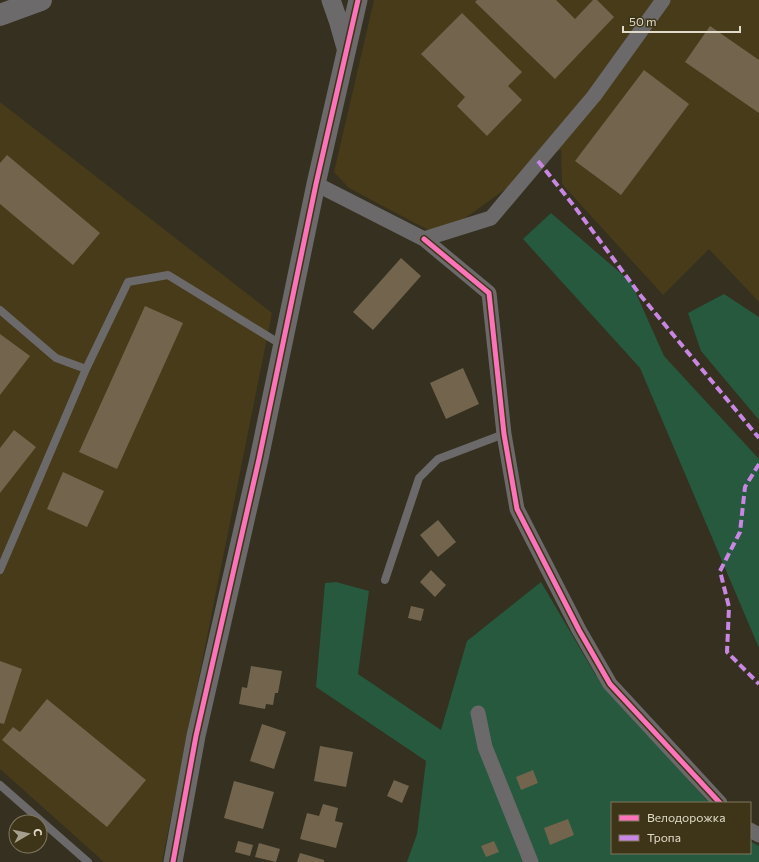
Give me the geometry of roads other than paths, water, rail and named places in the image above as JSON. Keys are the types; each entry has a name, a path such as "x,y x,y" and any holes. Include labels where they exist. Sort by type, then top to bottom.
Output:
{"main road":[{"path":"0,15 41,0"}],"street":[{"path":"331,0 347,52"},
{"path":"173,862 196,736 259,459 316,184 358,0"},
{"path":"424,239 490,218 594,96 663,0"},
{"path":"316,184 424,239 488,293 504,434 517,509 579,630 610,684 719,802"},
{"path":"478,713 485,747 531,862"}],"lane":[{"path":"0,570 86,369 128,282 168,275 282,346"},
{"path":"0,310 56,358 86,369"},
{"path":"385,580 419,478 438,460 504,434"},
{"path":"0,785 88,862"}]}
